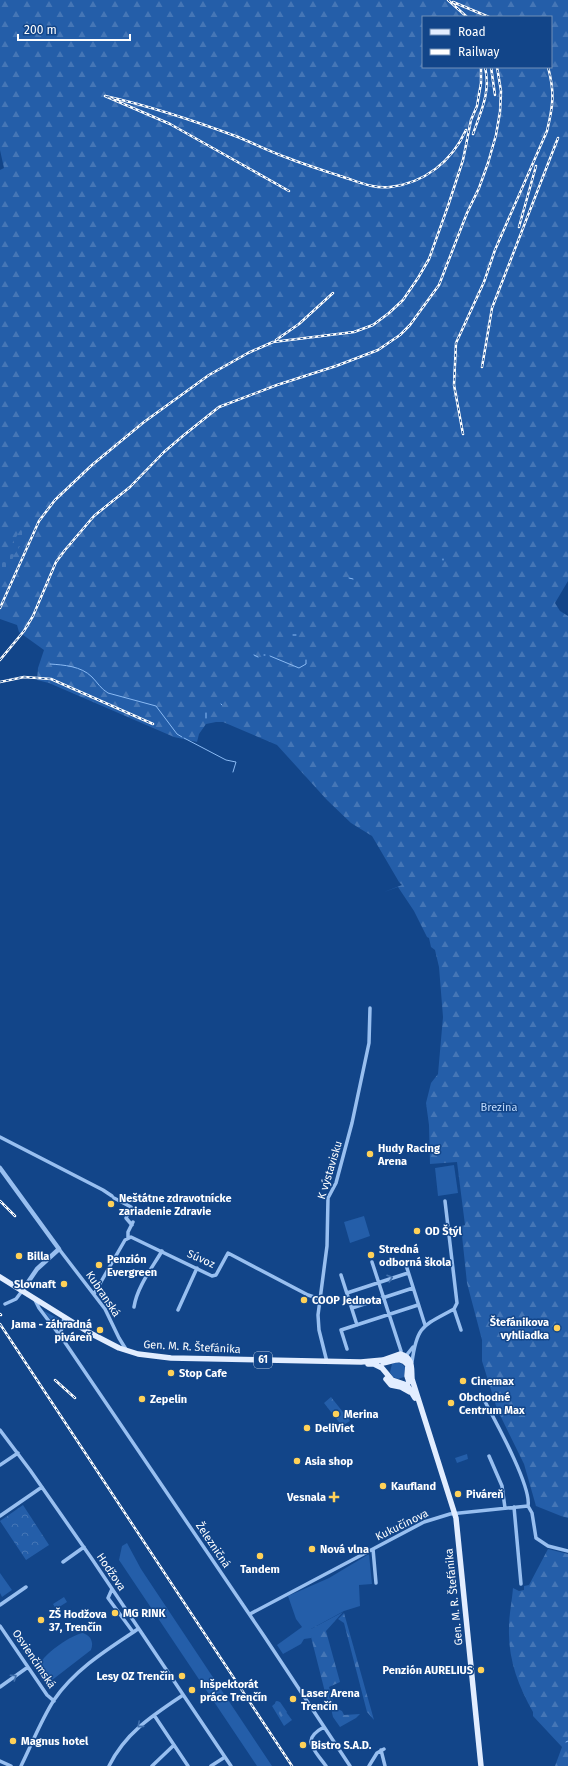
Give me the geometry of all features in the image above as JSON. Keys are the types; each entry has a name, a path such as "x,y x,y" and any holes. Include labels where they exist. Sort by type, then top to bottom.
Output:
{"main road":[{"name":"61","path":"0,1277 64,1318"},
{"name":"Gen. M. R. Štefánika","path":"64,1318 106,1343 128,1352 148,1356 171,1358 327,1362"},
{"name":"61","path":"370,1363 383,1360 394,1355 404,1355"},
{"name":"61","path":"327,1362 382,1363 392,1361 404,1355"},
{"path":"404,1355 412,1363 412,1379 415,1394"},
{"path":"404,1355 408,1365 408,1378 415,1394"},
{"path":"388,1381 386,1373 387,1366 392,1361"},
{"path":"370,1363 378,1366 392,1380 402,1382 407,1385 415,1394"},
{"path":"370,1363 380,1370 391,1385 406,1389 415,1394"},
{"path":"402,1382 408,1378 412,1372"},
{"name":"Gen. M. R. Štefánika","path":"415,1394 419,1402 454,1513 481,1766"}],"street":[{"name":"K výstavisku","path":"327,1362 318,1325 327,1246 328,1198 336,1183 352,1123 369,1043 370,1008"},
{"path":"0,1137 48,1160 131,1207 126,1218 132,1224 128,1238 125,1240 94,1294"},
{"name":"Kubranská","path":"0,1168 108,1314 118,1336 128,1352"},
{"path":"412,1363 416,1339 425,1325 454,1309 457,1303 445,1201"},
{"name":"Súvoz","path":"128,1238 135,1238 212,1276 216,1275 228,1253 308,1295 320,1299"},
{"path":"5,1304 16,1299 37,1269 59,1249"},
{"path":"134,1307 136,1297 154,1262 162,1251"},
{"path":"372,1262 404,1355 414,1346"},
{"path":"406,1265 425,1325"},
{"path":"178,1310 197,1268"},
{"path":"347,1292 408,1273"},
{"path":"341,1275 357,1325"},
{"path":"352,1308 384,1299 413,1288"},
{"name":"Železničná","path":"35,1300 39,1308 60,1336 250,1614 350,1766"},
{"path":"347,1349 341,1330 418,1305"},
{"path":"454,1309 461,1330"},
{"path":"60,1336 64,1318"},
{"path":"481,1394 523,1479 529,1502 528,1506 532,1513 536,1538 548,1546 568,1551"},
{"name":"Hodžova","path":"0,1430 18,1453 84,1547 231,1766"},
{"path":"0,1465 18,1453"},
{"path":"489,1456 502,1486 505,1508"},
{"path":"0,1516 42,1487"},
{"name":"Kukučínova","path":"250,1614 424,1522 454,1513 528,1506"},
{"path":"514,1507 521,1584"},
{"path":"63,1562 84,1547"},
{"path":"373,1549 376,1583"},
{"path":"0,1605 26,1587"},
{"path":"112,1589 108,1598 133,1632"},
{"name":"Osvienčimská","path":"0,1626 47,1695 54,1702"},
{"path":"21,1766 54,1702 76,1674 104,1652 138,1629"},
{"path":"0,1687 28,1667"},
{"path":"109,1766 127,1738 143,1722 183,1695"},
{"path":"154,1715 188,1766"},
{"path":"324,1727 313,1734 311,1742 326,1766"},
{"path":"152,1766 174,1745"},
{"path":"369,1766 382,1750 385,1766"},
{"path":"211,1766 225,1757"},
{"path":"0,1761 11,1766"}],"green space":[{"name":"Brezina","path":"0,0 568,0 568,581 555,603 560,611 568,616 568,1518 536,1506 524,1464 497,1409 482,1361 482,1340 467,1283 461,1226 465,1225 457,1162 430,1164 429,1125 426,1103 431,1083 438,1074 443,1017 439,967 435,950 431,947 429,938 427,937 414,911 398,887 384,892 402,885 372,836 351,823 327,800 277,745 223,722 206,724 199,734 197,742 174,737 49,683 37,680 38,668 44,650 19,632 17,625 0,619 0,170 4,168 0,150"},
{"path":"23,526 28,534 14,555 6,576 0,571 0,563"},
{"path":"454,1165 458,1193 438,1196 435,1168"},
{"path":"364,1216 370,1236 350,1243 344,1222"},
{"path":"44,1311 61,1320 59,1328 57,1328"},
{"path":"397,1362 405,1367 404,1377 398,1379 393,1377 390,1372 392,1364"},
{"path":"331,1397 350,1421 342,1426 324,1403"},
{"path":"467,1454 468,1459 457,1463 455,1458"},
{"path":"23,1505 49,1545 26,1560 0,1521"},
{"path":"127,1543 141,1569 272,1766 257,1766 119,1560 122,1546"},
{"path":"548,1549 568,1554 568,1766 555,1766 562,1747 533,1716 533,1712 515,1672 510,1650 509,1618 513,1588 519,1591 524,1590 524,1586 529,1585"},
{"path":"369,1554 372,1584 359,1585 360,1606 344,1611 311,1629 311,1638 304,1639 301,1644 283,1654 277,1645 302,1627 296,1619 288,1596 329,1578"},
{"path":"0,1573 12,1590 2,1597 0,1593"},
{"path":"64,1597 67,1602 56,1609 53,1604"},
{"path":"343,1612 326,1631 340,1682 329,1687 335,1708 342,1711 344,1715 360,1714 340,1727 333,1717 329,1700 327,1700 311,1637 311,1629"},
{"path":"344,1613 374,1720 367,1712 344,1623 338,1619"},
{"path":"83,1633 91,1640 91,1650 47,1684 45,1682 49,1679 40,1674 39,1668 42,1660 59,1645"},
{"path":"276,1701 280,1702 287,1712 281,1717 276,1709"},
{"path":"278,1701 292,1720 284,1726 272,1706"}],"waterway":[{"path":"349,578 353,579"},
{"path":"254,655 258,657"},
{"path":"270,656 299,668 306,664 306,660"},
{"path":"50,664 78,668 88,673 103,690 108,693 156,706 177,734 182,737"},
{"path":"206,713 206,718"},
{"path":"184,738 226,760 236,762 233,772"}],"railway":[{"path":"448,0 466,16"},
{"path":"453,2 487,16"},
{"path":"0,608 39,521 55,500 92,465 144,422 209,375 248,353 273,342 354,332 373,325 403,300 429,259 448,206 463,160 471,120 477,106 481,83 481,68"},
{"path":"473,134 486,93 487,76 485,68"},
{"path":"491,68 495,95"},
{"path":"0,660 24,631 33,616 56,562 65,550 94,516 130,487 164,452 184,435 219,407 378,350 400,335 410,325 439,285 488,163 496,135 500,112 501,91 497,68"},
{"path":"463,434 454,385 456,343 484,282 495,250 547,131 551,114 552,99 552,84 548,68"},
{"path":"289,191 170,124 105,96 139,104 189,120 238,137 301,163 377,187 403,185 415,181 436,169 453,151 466,130"},
{"path":"482,367 492,308 558,138"},
{"path":"519,227 536,166"},
{"path":"276,340 299,324 333,293"},
{"path":"0,682 24,677 51,679 153,724"},
{"path":"0,1201 15,1216"},
{"path":"0,1324 292,1766"},
{"path":"55,1380 75,1398"}],"place":[{"name":"Hudy Racing Arena","path":"370,1154"},
{"name":"Neštátne zdravotnícke zariadenie Zdravie","path":"111,1204"},
{"name":"OD Štýl","path":"417,1231"},
{"name":"Stredná odborná škola","path":"371,1255"},
{"name":"Billa","path":"19,1256"},
{"name":"Penzión Evergreen","path":"99,1265"},
{"name":"Slovnaft","path":"64,1284"},
{"name":"COOP Jednota","path":"304,1300"},
{"name":"Štefánikova vyhliadka","path":"557,1328"},
{"name":"Jama - záhradná piváreň","path":"100,1330"},
{"name":"Stop Cafe","path":"171,1373"},
{"name":"Cinemax","path":"463,1381"},
{"name":"Zepelin","path":"142,1399"},
{"name":"Obchodné Centrum Max","path":"451,1403"},
{"name":"Merina","path":"336,1414"},
{"name":"DeliViet","path":"307,1428"},
{"name":"Asia shop","path":"297,1461"},
{"name":"Kaufland","path":"383,1486"},
{"name":"Piváreň","path":"458,1494"},
{"name":"Vesnala","path":"334,1497"},
{"name":"Nová vlna","path":"312,1549"},
{"name":"Tandem","path":"260,1556"},
{"name":"MG RINK","path":"115,1613"},
{"name":"ZŠ Hodžova 37, Trenčín","path":"41,1620"},
{"name":"Penzión AURELIUS","path":"481,1670"},
{"name":"Lesy OZ Trenčín","path":"182,1676"},
{"name":"Inšpektorát práce Trenčín","path":"192,1690"},
{"name":"Laser Arena Trenčín","path":"293,1699"},
{"name":"Magnus hotel","path":"13,1741"},
{"name":"Bistro S.A.D.","path":"303,1745"}]}
